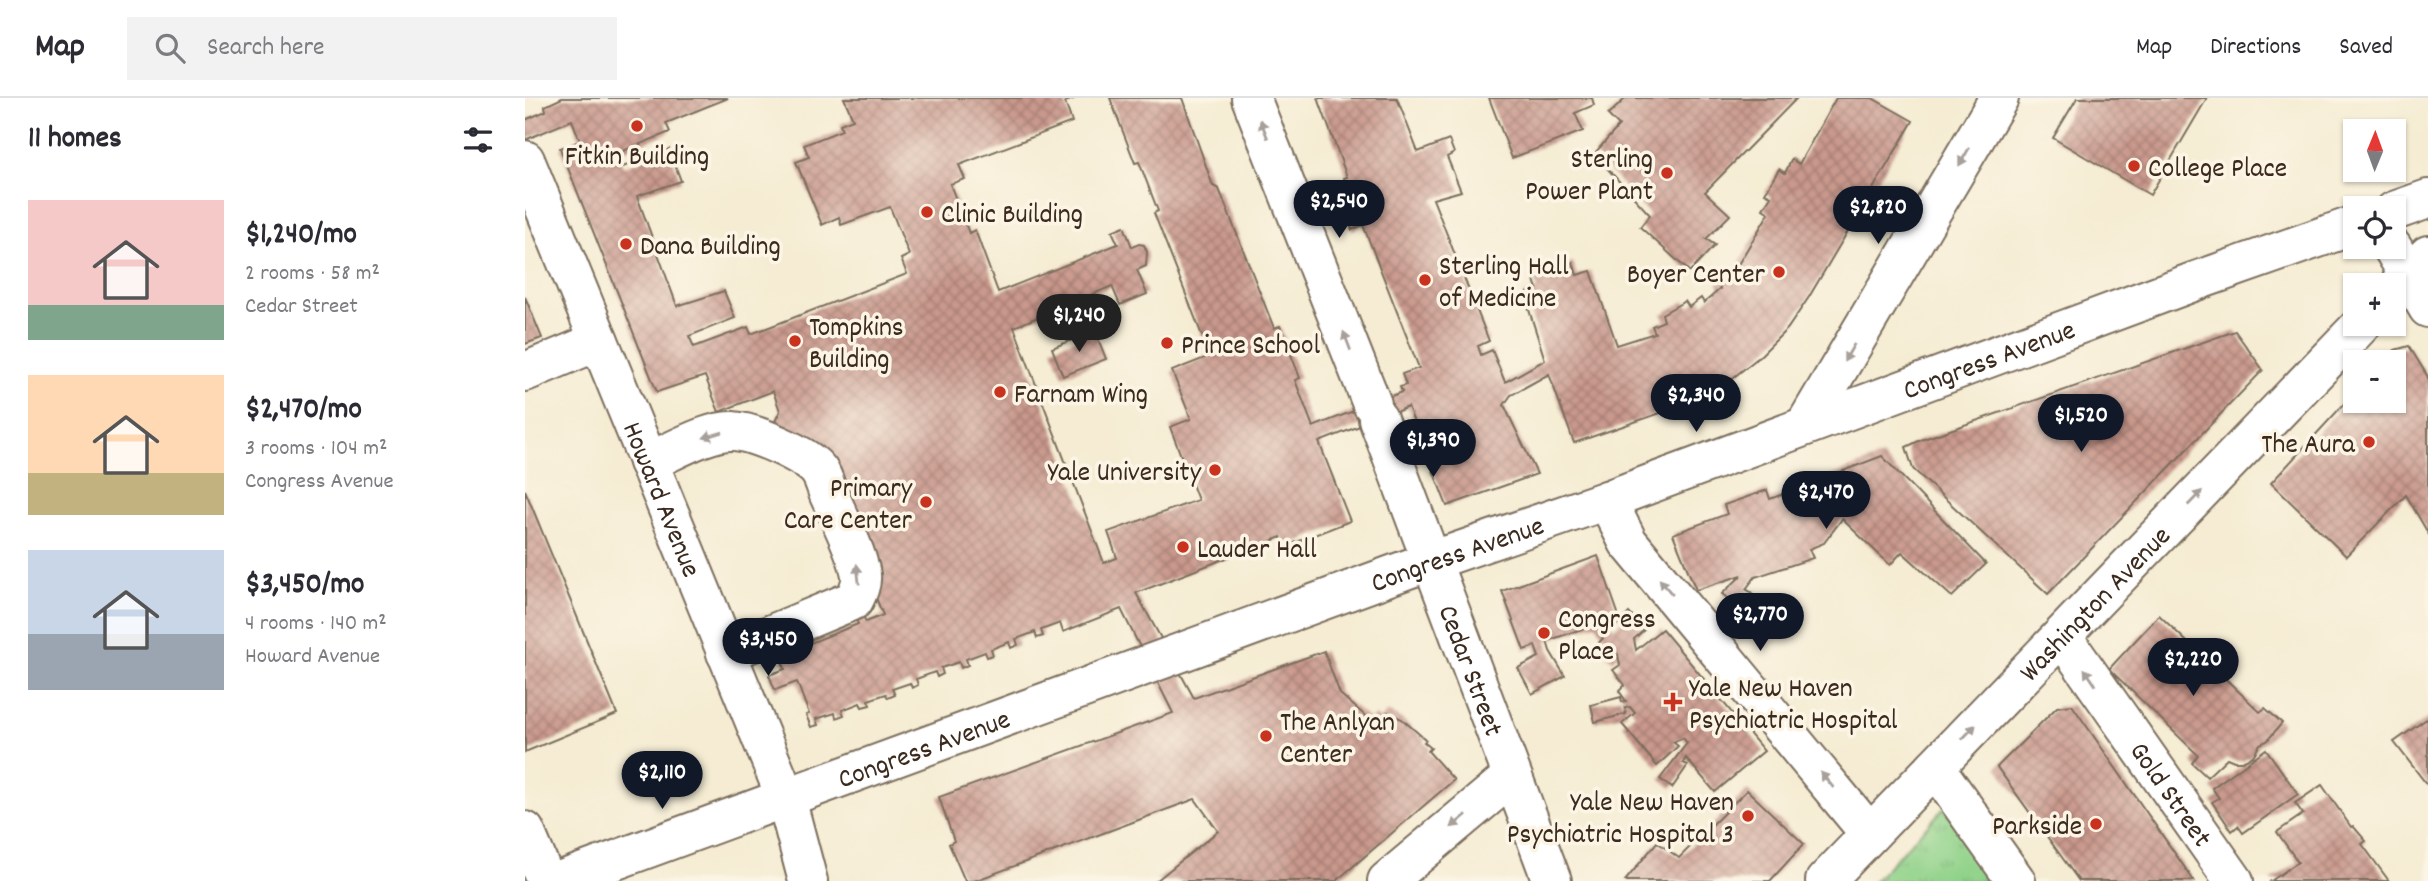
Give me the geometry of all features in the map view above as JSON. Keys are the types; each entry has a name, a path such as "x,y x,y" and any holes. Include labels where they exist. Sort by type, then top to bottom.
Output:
{"main road":[{"name":"Cedar Street","path":"1251,98 1433,561 1511,778 1552,881"},
{"path":"1806,424 1999,98"},
{"name":"Howard Avenue","path":"525,159 786,798 808,881"},
{"path":"2406,207 2428,199"},
{"name":"Congress Avenue","path":"559,881 2343,229"},
{"path":"2406,267 2428,308"},
{"name":"Washington Avenue","path":"1825,881 2350,336"},
{"path":"525,372 599,341"},
{"path":"648,462 723,432 753,435 806,459 818,470 840,520 861,576 854,600 726,653"},
{"path":"1607,500 1628,542 1870,834"},
{"name":"Gold Street","path":"2062,636 2234,881"},
{"path":"1935,767 2016,881"},
{"path":"1387,881 1511,778"},
{"path":"525,831 546,881"}],"green space":[{"path":"1944,808 1994,881 1874,881"}],"building":[{"path":"562,98 728,98 666,123 670,132 618,153 623,167 669,149 681,181 637,196 677,306 724,291 735,318 689,336 694,347 748,327 751,334 907,274 901,259 909,255 890,207 841,225 839,217 822,225 796,162 809,157 804,145 842,130 840,124 853,119 844,98 1076,98 1065,102 1072,122 959,165 965,179 950,184 969,233 975,230 998,292 1118,244 1112,231 1124,226 1132,247 1144,245 1147,252 1146,266 1137,270 1147,294 1120,305 1112,286 1014,327 1104,563 1117,558 1108,532 1198,500 1170,427 1191,419 1172,371 1210,356 1154,213 1158,211 1139,162 1135,163 1110,98 1182,98 1213,186 1219,189 1274,328 1280,326 1300,378 1295,380 1313,427 1402,392 1400,387 1406,385 1402,374 1419,368 1363,225 1352,230 1340,194 1349,192 1344,178 1347,177 1318,98 1397,98 1418,152 1449,140 1454,153 1447,157 1461,191 1433,199 1489,341 1478,346 1481,355 1492,350 1505,382 1545,360 1524,294 1537,289 1533,277 1573,262 1577,275 1591,271 1617,345 1655,333 1652,326 1664,321 1662,314 1685,301 1689,307 1701,298 1704,303 1720,289 1717,280 1722,274 1729,273 1731,276 1769,213 1763,209 1771,196 1765,193 1779,169 1785,173 1792,159 1799,164 1836,98 1872,98 1913,121 1788,328 1759,357 1729,381 1695,401 1574,443 1549,374 1511,395 1504,405 1537,474 1447,506 1408,407 1319,442 1350,521 1284,547 1281,537 1136,593 1194,698 1324,651 1340,694 1370,720 1374,716 1380,719 1387,712 1402,719 1426,740 1424,742 1431,748 1428,751 1454,780 1336,881 1156,881 1218,831 1195,799 974,881 965,881 949,844 954,841 939,797 1173,713 1121,609 1063,632 1060,623 1041,630 1043,636 1037,638 1035,632 1016,639 1018,645 1011,648 1009,642 991,649 993,655 987,657 985,652 966,659 968,665 961,668 959,662 941,668 943,674 937,677 935,672 916,679 918,685 912,688 910,683 892,689 895,695 888,698 886,694 868,700 870,705 862,707 860,703 842,710 844,715 836,718 835,713 816,719 818,725 811,727 797,682 775,690 769,675 785,669 780,655 858,624 856,619 863,616 866,622 883,615 813,445 769,434 780,411 773,391 719,412 705,376 657,392 560,148 580,141 572,120 525,140 525,120 546,111 545,106"},
{"path":"1489,98 1592,98 1594,105 1575,113 1583,131 1512,158"},
{"name":"Sterling Power Plant","path":"1626,98 1797,98 1705,192 1730,215 1706,239 1715,245 1690,272 1640,227 1650,215 1594,154 1619,126 1608,115"},
{"name":"College Place","path":"2077,98 2207,98 2150,195 2053,138"},
{"path":"525,297 542,338 525,344"},
{"path":"1095,331 1106,359 1063,376 1052,348"},
{"path":"2235,331 2263,370 2048,594 1913,469 1906,447 1921,440"},
{"name":"The Aura","path":"2409,346 2428,377 2428,533 2406,495 2346,556 2271,483 2343,405 2343,413 2406,413 2406,350 2395,350"},
{"path":"1882,456 1986,564 1952,597 1902,552 1890,565 1842,519 1824,543 1809,549 1813,558 1755,577 1746,589 1752,593 1738,606 1722,594 1742,575 1696,590 1673,534 1727,514 1724,505 1767,490 1770,499"},
{"path":"525,490 617,714 525,752"},
{"name":"Yale New Haven Psychiatric Hospital","path":"1598,556 1619,616 1609,619 1614,628 1629,613 1644,630 1634,639 1636,650 1662,629 1764,751 1715,792 1686,758 1683,763 1688,765 1672,788 1660,779 1687,743 1683,738 1673,742 1678,746 1657,766 1622,724 1635,713 1630,707 1625,708 1626,714 1595,722 1591,705 1621,697 1622,702 1626,701 1619,691 1625,685 1613,670 1620,665 1618,655 1613,661 1597,645 1604,637 1596,624 1547,641 1565,676 1532,694 1518,668 1539,657 1535,646 1524,650 1502,591"},
{"path":"2159,615 2260,712 2265,708 2282,723 2267,741 2260,744 2253,756 2242,761 2227,758 2207,777 2192,763 2198,755 2109,669"},
{"name":"Parkside","path":"2072,705 2194,881 2079,881 1997,767 2057,707"},
{"path":"2428,718 2428,786 2394,742"},
{"path":"2266,749 2298,794 2243,833 2238,826 2232,831 2212,802 2219,798 2212,788"},
{"path":"2322,785 2351,827 2366,841 2362,844 2389,881 2271,881 2298,862 2277,832 2303,814 2295,803"},
{"name":"Yale New Haven Psychiatric Hospital 3","path":"1747,790 1804,844 1770,881 1625,881 1657,842 1679,858"}],"place":[{"name":"Fitkin Building","path":"637,126"},
{"name":"College Place","path":"2134,166"},
{"name":"Sterling Power Plant","path":"1667,173"},
{"name":"Clinic Building","path":"927,212"},
{"name":"Dana Building","path":"626,244"},
{"name":"Boyer Center","path":"1779,272"},
{"name":"Sterling Hall of Medicine","path":"1425,280"},
{"name":"Tompkins Building","path":"795,341"},
{"name":"Prince School","path":"1167,343"},
{"name":"Farnam Wing","path":"1000,392"},
{"name":"The Aura","path":"2369,442"},
{"name":"Yale University","path":"1215,470"},
{"name":"Primary Care Center","path":"926,502"},
{"name":"Lauder Hall","path":"1183,547"},
{"name":"Congress Place","path":"1544,633"},
{"name":"Yale New Haven Psychiatric Hospital","path":"1673,702"},
{"name":"The Anlyan Center","path":"1266,736"},
{"name":"Yale New Haven Psychiatric Hospital 3","path":"1748,816"},
{"name":"Parkside","path":"2096,824"}]}
